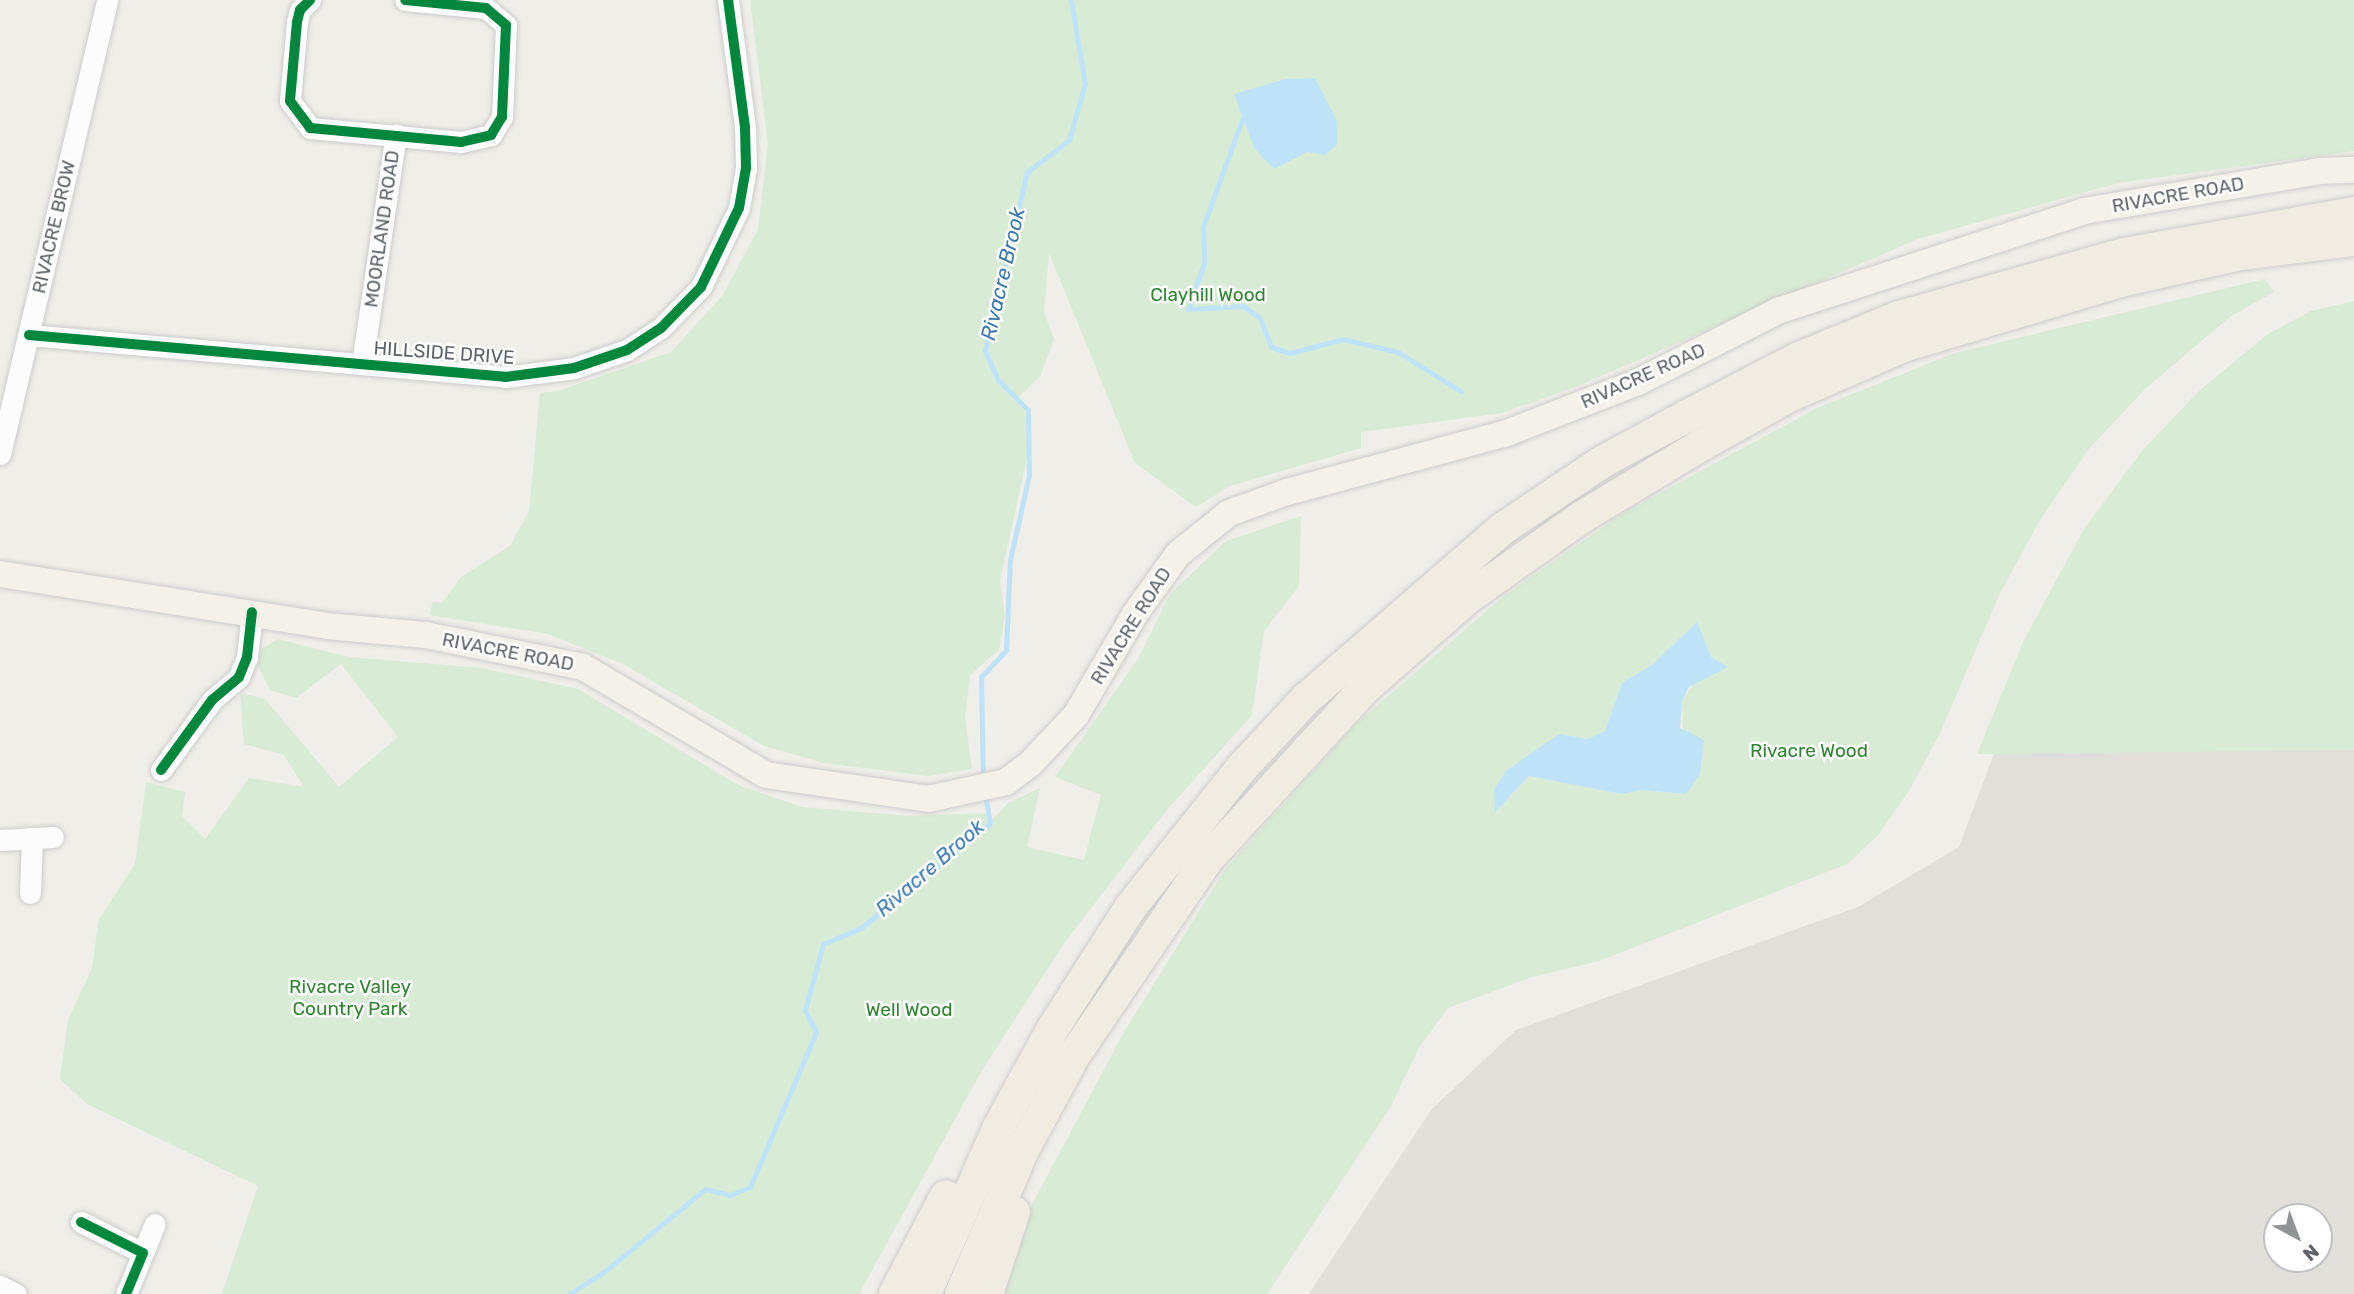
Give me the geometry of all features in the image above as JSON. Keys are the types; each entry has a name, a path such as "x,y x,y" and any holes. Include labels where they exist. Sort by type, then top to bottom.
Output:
{"highway":[{"path":"895,1294 982,1128 1052,1030 1138,897 1233,780 1306,699 1502,529 1602,462 1799,358 1899,317 2124,254 2354,213"},
{"path":"961,1294 1023,1150 1075,1054 1206,861 1284,772 1364,690 1466,600 1582,517 1791,395 1906,345 2121,281 2241,254 2354,240"},
{"path":"925,1294 999,1128 1052,1030"},
{"path":"987,1294 1075,1054"}],"main road":[{"name":"RIVACRE ROAD","path":"0,574 327,626 426,635 583,667 766,775 928,799 1006,782 1076,715 1135,614 1178,554 1229,513 1287,492 1507,433 1638,382 1780,310 2084,211 2320,171 2354,170"}],"street":[{"name":"RIVACRE BROW","path":"0,454 107,0"},
{"name":"MOORLAND ROAD","path":"310,0 300,10 297,22 290,101 294,112 310,128 461,142 491,135 502,117 509,40 506,25 486,8 405,0"},
{"name":"HILLSIDE DRIVE","path":"29,335 362,364 540,376 601,361 661,328 701,287 739,208 746,167 745,127 728,0"},
{"name":"MOORLAND ROAD","path":"362,364 396,135"},
{"path":"161,770 212,700 239,677 252,612"},
{"path":"0,840 42,837 30,893"},
{"path":"81,1222 143,1253"},
{"path":"125,1294 155,1224"},
{"path":"0,1286 16,1294"}],"shaded area":[{"path":"2354,334 2354,1294 1309,1294 1432,1109 1516,1030 1858,907 1959,847 2051,602"}],"green space":[{"name":"Clayhill Wood","path":"750,0 2354,0 2354,151 2118,183 1918,239 1578,386 1502,413 1361,432 1361,448 1230,486 1196,507 1135,463 1049,253 1044,312 1054,339 1040,377 1018,397 1029,423 1027,458 1000,580 1005,616 999,650 970,675 965,718 972,769 928,776 824,763 764,746 623,664 548,634 429,615 433,602 442,603 461,577 510,546 529,511 540,393 558,391 671,352 723,295 758,229 768,144"},
{"name":"Rivacre Wood","path":"2265,279 2274,292 2231,316 2146,388 2088,450 2040,520 2000,593 1941,731 1910,789 1879,834 1847,864 1599,961 1532,977 1448,1008 1420,1046 1390,1108 1267,1294 1001,1294 1029,1210 1124,1032 1226,868 1356,724 1505,595 1625,512 1817,408 1955,353","holes":["1697,623 1711,657 1682,701 1686,794 1642,790 1622,794 1529,776 1496,811 1559,735 1588,739 1605,731 1622,683 1652,665"]},
{"path":"2354,301 2354,750 1977,754 2024,640 2084,529 2142,451 2198,392 2268,334 2311,311"},
{"path":"1301,516 1299,586 1264,631 1252,715 1166,811 1065,942 982,1070 859,1294 222,1294 258,1186 87,1104 60,1079 68,1020 92,968 99,919 135,864 146,782 185,792 182,816 205,839 249,778 304,787 284,755 244,744 240,693 265,699 339,787 398,737 341,664 296,698 270,690 256,662 261,649 278,639 348,657 482,668 578,689 738,785 802,807 910,816 988,813 990,822 1008,803 1040,788 1027,847 1084,860 1101,795 1055,777 1138,659 1170,594 1226,541"}],"water":[{"path":"1315,78 1337,121 1337,145 1325,155 1307,152 1274,169 1254,148 1234,94 1286,79"},
{"path":"1697,622 1711,657 1728,667 1689,687 1682,701 1680,728 1704,740 1700,774 1686,794 1642,790 1622,794 1529,776 1495,812 1494,790 1506,771 1559,734 1588,739 1605,731 1622,683 1652,665"}],"waterway":[{"name":"Rivacre Brook","path":"983,781 981,677 1006,650 1010,560 1029,475 1028,410 998,380 985,351 1027,172 1069,140 1085,84 1071,0"},
{"path":"1243,117 1203,227 1204,263 1188,309 1243,306 1260,318 1271,347 1290,353 1343,339 1398,352 1462,392"},
{"name":"Rivacre Brook","path":"569,1294 604,1272 705,1189 730,1195 750,1187 816,1032 805,1010 823,944 861,928 990,823 985,794"}],"cycle path":[{"path":"310,0 300,10 297,22 290,101 310,128 461,142 491,135 502,117 506,25 486,8 405,0"},
{"path":"29,335 505,377 574,368 627,350 661,328 701,287 739,208 746,168 745,127 728,0"},
{"path":"161,770 212,700 239,677 247,657 252,612"},
{"path":"81,1222 143,1253 126,1294"}],"park label":[{"name":"Rivacre Valley Country Park","path":"350,998"},
{"name":"Well Wood","path":"909,1010"}]}
